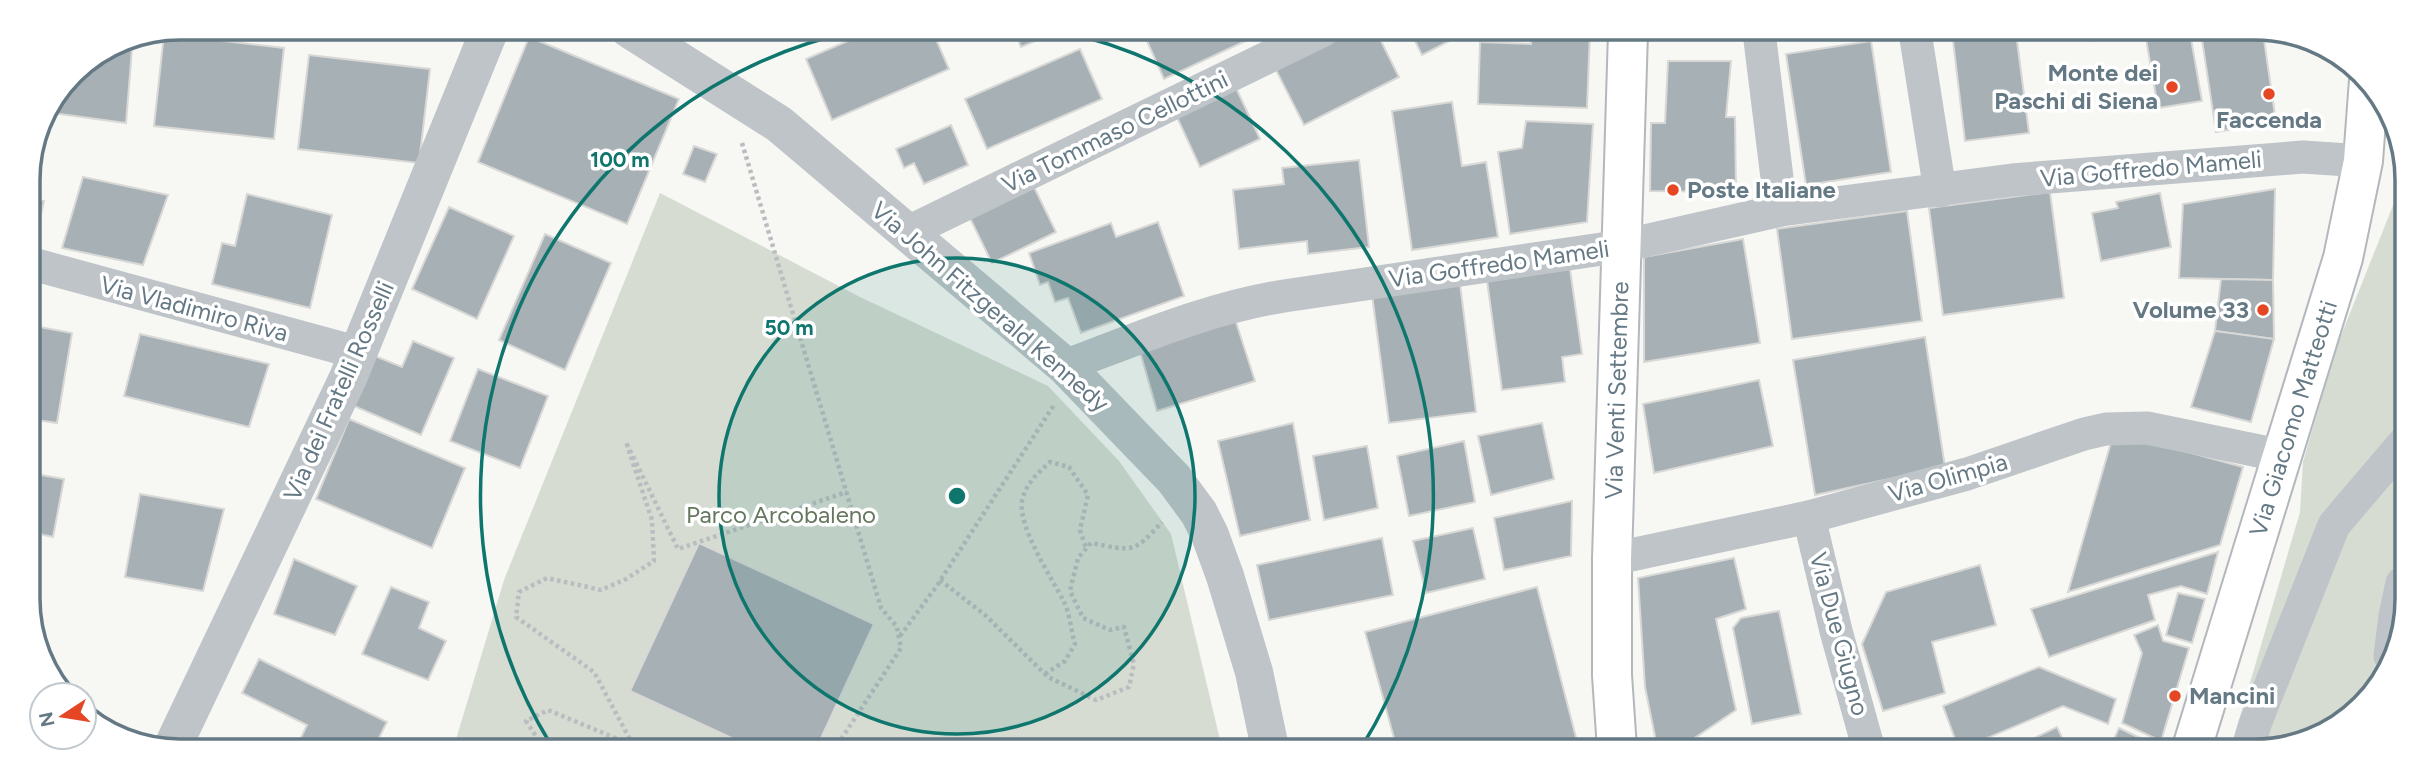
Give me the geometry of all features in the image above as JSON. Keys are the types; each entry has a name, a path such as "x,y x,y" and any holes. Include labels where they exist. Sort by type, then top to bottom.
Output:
{"main road":[{"name":"Via Venti Settembre","path":"1616,738 1612,676 1612,559 1628,40"},
{"name":"Via Giacomo Matteotti","path":"2195,738 2343,258 2363,161 2368,98"}],"street":[{"name":"Via Tommaso Cellottini","path":"908,232 1303,40"},
{"path":"1760,40 1781,210"},
{"path":"1916,40 1940,191"},
{"name":"Via dei Fratelli Rosselli","path":"176,739 359,353 485,41"},
{"name":"Via John Fitzgerald Kennedy","path":"651,41 779,124 908,232 1069,370 1174,479 1206,525 1226,576 1268,738"},
{"name":"Via Goffredo Mameli","path":"1069,370 1202,315 1242,304 1622,246 1781,210 2012,180 2303,157 2363,161"},
{"name":"Via Vladimiro Riva","path":"41,266 359,353"},
{"name":"Via Olimpia","path":"1612,559 1809,517 1967,474 2084,434 2117,427 2147,428 2283,456"},
{"path":"2251,738 2334,525 2395,453"},
{"name":"Via Due Giugno","path":"1809,517 1836,631 1866,738"}],"path":[{"path":"726,92 881,608 897,627 899,637 901,649 842,739"},
{"path":"899,637 940,580 1069,370"},
{"path":"630,739 594,672 516,617 519,592 547,578 601,590 626,579 654,561 652,520 626,442 678,549 847,492"},
{"path":"1045,674 1065,661 1075,644 1065,604 1045,570 1028,530 1022,506 1029,482 1050,462 1069,467 1088,495 1080,530 1086,548"},
{"path":"940,580 985,615 1045,674 1096,700 1129,687 1134,664 1124,627 1110,630 1083,618 1070,591 1078,558 1091,542 1121,549 1140,546 1162,522"},
{"path":"538,739 526,721 548,710 617,739"}],"green space":[{"name":"Parco Arcobaleno","path":"660,193 860,297 1048,386 1119,461 1171,534 1220,739 456,739 504,580"},
{"path":"2395,200 2395,599 2390,635 2384,653 2366,684 2333,715 2291,734 2273,738 2234,738 2300,512 2303,462 2336,348"}],"building":[{"path":"1247,40 1164,79 1147,41"},
{"path":"1334,40 1381,40 1399,77 1304,125 1276,70"},
{"path":"1415,40 1451,40 1422,55"},
{"path":"1531,40 1590,40 1587,108 1478,104 1480,42 1531,44"},
{"path":"1953,40 2017,40 2029,133 1965,141"},
{"path":"2146,40 2191,40 2202,101 2158,108"},
{"path":"2202,40 2264,41 2276,122 2216,132"},
{"path":"224,41 284,48 274,139 154,126 163,42"},
{"path":"527,41 538,41 679,99 627,224 478,162"},
{"path":"848,41 937,41 949,69 832,120 806,59"},
{"path":"1018,41 1036,41 1021,47"},
{"path":"1871,41 1891,172 1806,185 1786,54"},
{"path":"132,49 126,123 57,114 81,81 102,64"},
{"path":"1080,49 1102,99 987,149 965,99"},
{"path":"309,55 430,69 419,163 298,149"},
{"path":"1668,61 1731,61 1726,117 1735,117 1736,192 1650,191 1651,123 1665,123"},
{"path":"1236,88 1260,139 1200,167 1176,115"},
{"path":"1452,102 1462,166 1486,162 1498,237 1412,250 1392,111"},
{"path":"1526,121 1593,124 1587,222 1510,234 1498,152 1522,148"},
{"path":"951,125 968,165 924,184 914,163 904,168 896,149"},
{"path":"694,146 717,154 705,182 683,174"},
{"path":"1359,160 1369,247 1308,254 1307,241 1239,249 1233,190 1284,184 1282,168"},
{"path":"83,177 168,195 143,265 62,248"},
{"path":"1033,185 1056,232 992,263 969,216"},
{"path":"2275,189 2273,280 2179,278 2183,204"},
{"path":"2050,192 2064,298 1943,315 1929,208"},
{"path":"2160,193 2171,247 2101,261 2092,213 2118,208 2116,202"},
{"path":"247,194 332,215 310,308 212,284 222,243 235,246"},
{"path":"449,207 514,236 477,319 412,289"},
{"path":"1907,211 1922,321 1792,339 1777,229"},
{"path":"1158,222 1184,296 1081,333 1068,298 1055,302 1048,282 1040,285 1029,253 1111,223 1116,237"},
{"path":"545,234 611,263 565,370 499,340"},
{"path":"1743,239 1760,343 1644,362 1644,257"},
{"path":"1569,262 1582,354 1562,357 1565,382 1502,390 1486,273"},
{"path":"2221,279 2273,280 2274,339 2215,331"},
{"path":"1460,284 1476,412 1389,423 1372,295"},
{"path":"1235,319 1255,381 1157,411 1139,348"},
{"path":"41,327 72,333 57,423 40,421"},
{"path":"2215,331 2274,339 2251,422 2191,407"},
{"path":"140,334 269,364 249,427 124,396"},
{"path":"1925,337 1945,467 1815,495 1793,360"},
{"path":"413,341 454,358 421,435 354,406 375,356 402,367"},
{"path":"478,369 548,396 520,468 450,441"},
{"path":"1759,380 1773,446 1654,473 1643,404"},
{"path":"349,419 465,468 432,548 316,499"},
{"path":"1293,423 1310,520 1240,536 1218,441"},
{"path":"1542,423 1554,479 1491,495 1478,436"},
{"path":"2114,432 2243,467 2220,545 2068,592"},
{"path":"1464,441 1475,502 1409,516 1397,456"},
{"path":"1367,446 1378,508 1324,520 1313,456"},
{"path":"40,475 64,479 53,537 40,534"},
{"path":"140,494 224,509 203,591 125,577"},
{"path":"1572,501 1571,556 1504,570 1494,518"},
{"path":"1473,528 1485,579 1426,593 1413,541"},
{"path":"1382,538 1393,595 1269,620 1257,565"},
{"path":"699,543 874,624 821,739 733,739 630,691"},
{"path":"2218,552 2207,594 2181,586 2148,595 2155,620 2049,657 2031,609"},
{"path":"1734,558 1746,609 1716,619 1736,710 1694,738 1655,738 1645,687 1638,578"},
{"path":"294,559 357,586 335,635 274,614"},
{"path":"1980,565 1996,625 1932,642 1945,693 1883,711 1862,644 1886,592"},
{"path":"391,587 429,602 419,628 446,641 428,680 362,654"},
{"path":"1537,587 1576,738 1394,738 1365,632"},
{"path":"2178,593 2205,599 2192,643 2166,635"},
{"path":"1779,611 1801,714 1752,724 1733,628 1741,618"},
{"path":"2158,625 2163,641 2189,648 2162,738 2155,738 2122,723 2142,653 2134,635"},
{"path":"259,659 387,722 379,739 300,739 307,725 242,693"},
{"path":"2039,667 2116,699 2108,724 2063,706 1987,738 1955,738 1943,706"},
{"path":"2057,727 2062,738 2034,738"},
{"path":"2119,728 2140,738 2114,738"}],"place":[{"name":"Monte dei Paschi di Siena","path":"2172,87"},
{"name":"Faccenda","path":"2269,94"},
{"name":"Poste Italiane","path":"1673,190"},
{"name":"Volume 33","path":"2263,310"},
{"name":"Mancini","path":"2175,696"}]}
